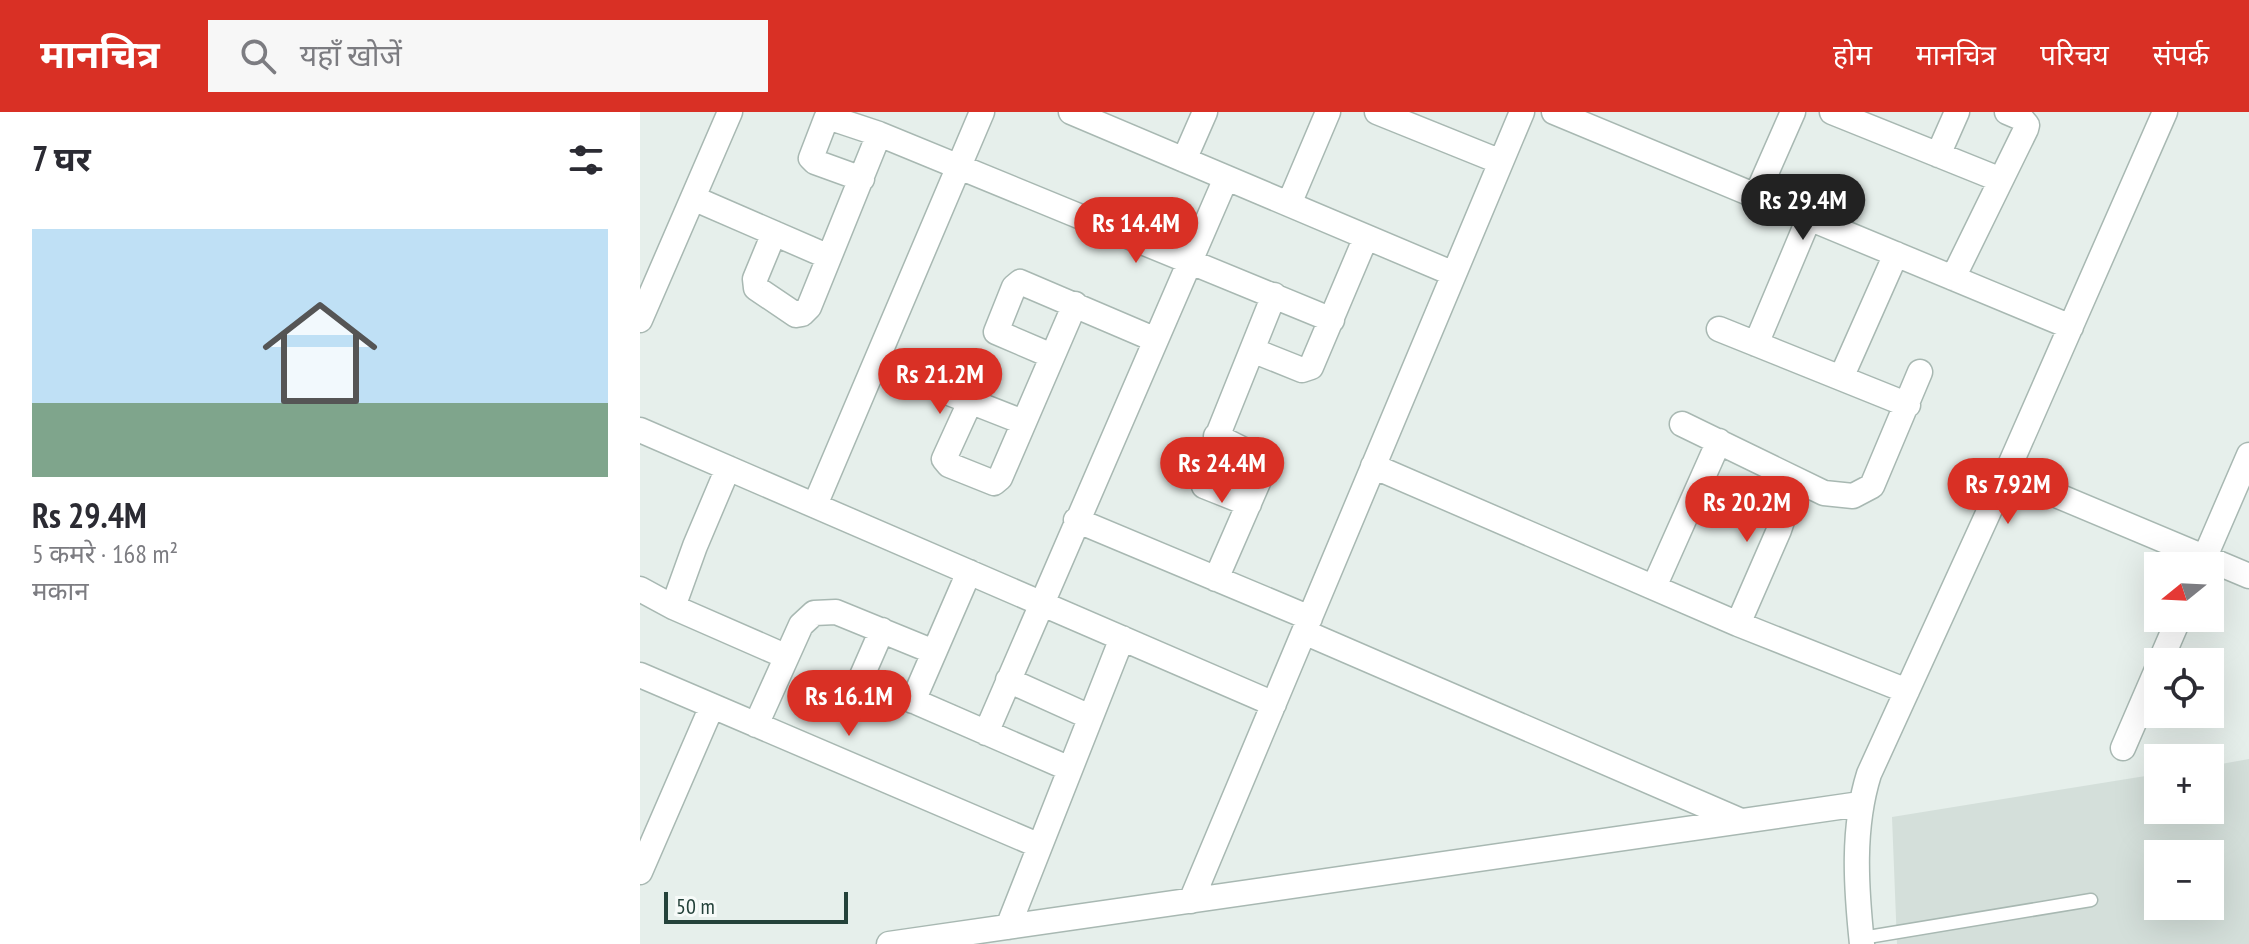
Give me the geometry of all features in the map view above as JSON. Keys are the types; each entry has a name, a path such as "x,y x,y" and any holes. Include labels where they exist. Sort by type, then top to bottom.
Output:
{"street":[{"path":"640,320 730,112"},
{"path":"815,505 982,112"},
{"path":"1071,112 1454,274"},
{"path":"1184,160 1205,112"},
{"path":"1289,204 1328,112"},
{"path":"1191,901 1522,112"},
{"path":"1554,112 2071,327"},
{"path":"1756,196 1793,112"},
{"path":"1938,155 1957,112"},
{"path":"1953,278 2027,125 2021,118 2007,112"},
{"path":"1862,941 1858,884 1860,804 1869,774 2006,474 2165,112"},
{"path":"1390,114 1501,162"},
{"path":"1848,115 2001,180"},
{"path":"862,179 811,158 824,121 831,118 879,134 1332,320"},
{"path":"774,233 754,284 759,292 796,315 802,314 809,307 879,134"},
{"path":"986,733 1226,178"},
{"path":"693,198 829,257"},
{"path":"1756,344 1809,218"},
{"path":"1252,350 1305,370 1311,367 1366,237"},
{"path":"1841,378 1896,254"},
{"path":"1052,356 996,332 1014,287 1020,282 1156,340"},
{"path":"1249,504 1201,483 1201,477 1274,295"},
{"path":"970,402 944,459 949,465 991,483 1000,478 1075,304"},
{"path":"1719,329 1908,405"},
{"path":"875,364 1023,422"},
{"path":"1682,424 1824,493 1853,496 1868,490 1879,473 1920,372"},
{"path":"640,430 1274,704"},
{"path":"1216,436 1266,462 1216,579"},
{"path":"1654,587 1719,441"},
{"path":"2207,552 2249,455"},
{"path":"1373,466 1738,624 1907,691"},
{"path":"673,607 728,468"},
{"path":"2006,474 2181,552"},
{"path":"1738,624 1779,530 1796,480"},
{"path":"1076,520 1216,579 1307,625 1741,821"},
{"path":"2224,568 2249,576"},
{"path":"913,701 969,572"},
{"path":"640,589 673,607 785,656"},
{"path":"756,725 785,656 804,621 814,613 836,612 934,652"},
{"path":"882,630 861,678 1070,769"},
{"path":"1008,927 1122,638"},
{"path":"640,675 1040,846"},
{"path":"1008,680 1090,717"},
{"path":"2123,748 2144,700"},
{"path":"640,872 648,835 712,706"},
{"path":"889,944 1008,927 1057,932 1191,901 1860,804"}],"lane":[{"path":"1862,941 2091,900"}],"shaded area":[{"path":"2249,759 2249,944 1897,944 1892,817 2144,776 2144,824 2224,824 2224,763"}]}
